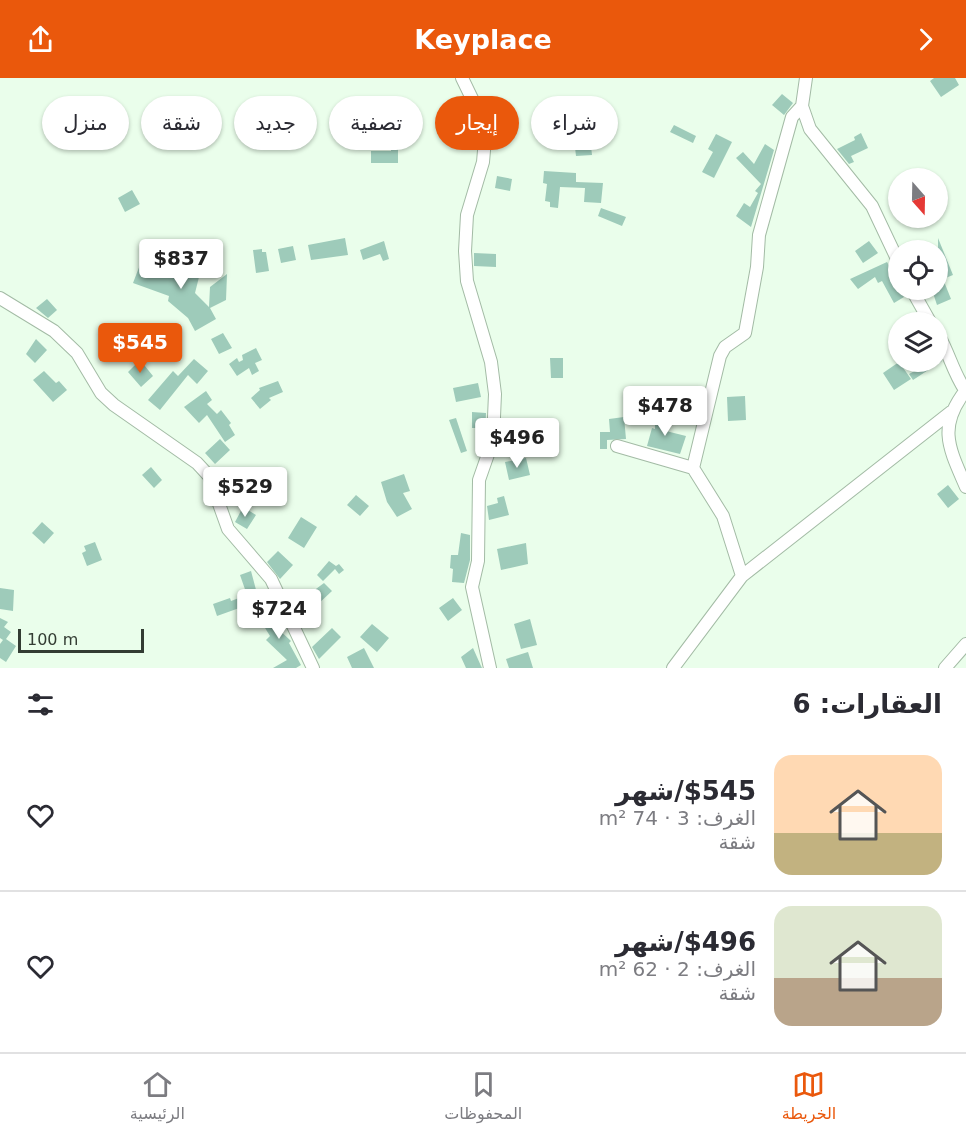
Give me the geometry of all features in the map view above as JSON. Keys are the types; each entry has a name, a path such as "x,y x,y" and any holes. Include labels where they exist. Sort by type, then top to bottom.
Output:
{"street":[{"path":"462,78 478,111 485,139 483,162 467,215 465,251 467,281 491,362 495,394 493,440 479,480 478,561 472,587 490,668"},
{"path":"806,78 802,106 810,129 880,218 889,240"},
{"path":"693,468 720,356 725,347 745,333 757,267 759,235 792,117 802,106"},
{"path":"0,298 54,331 77,353 101,393 203,470 212,484 228,529 271,579 313,668"},
{"path":"673,668 742,576 951,412 966,390 954,374 948,354"},
{"path":"951,412 947,429 948,447 966,488"},
{"path":"617,446 693,468 723,516 742,576"},
{"path":"945,668 966,644"}],"building":[{"path":"934,78 955,78 959,85 941,97 930,81"},
{"path":"782,94 793,103 784,115 772,105"},
{"path":"674,125 696,136 693,143 670,132"},
{"path":"861,133 868,148 851,156 854,162 849,164 837,149 855,140 854,137"},
{"path":"716,134 732,142 714,178 702,172 713,152 708,149"},
{"path":"765,144 774,150 751,227 736,216 744,203 750,207 758,193 755,191 761,184 736,158 743,152 754,164"},
{"path":"398,150 398,163 371,163 371,151"},
{"path":"575,150 591,150 592,155 576,156"},
{"path":"544,171 576,173 576,182 603,183 601,203 584,202 585,188 560,187 558,208 550,207 550,202 545,201 547,184 543,183"},
{"path":"497,176 512,179 510,191 495,188"},
{"path":"132,190 140,204 125,212 118,198"},
{"path":"601,208 626,217 622,226 598,216"},
{"path":"345,238 348,255 311,260 308,245"},
{"path":"384,241 389,259 383,261 380,254 363,260 360,250"},
{"path":"869,241 878,253 863,263 855,251"},
{"path":"293,246 296,260 281,263 278,249"},
{"path":"262,249 262,252 266,252 269,271 256,273 253,250"},
{"path":"474,253 496,254 496,267 474,266"},
{"path":"150,255 162,259 160,264 199,277 195,293 209,307 210,287 227,274 226,300 210,308 216,319 195,331 188,318 168,301 169,296 133,283 143,257 149,259"},
{"path":"887,262 888,264 888,292 882,281 878,283 875,277 858,289 850,279"},
{"path":"948,263 953,275 948,277"},
{"path":"948,292 951,299 937,305 935,300 948,300"},
{"path":"47,299 57,310 48,318 36,308"},
{"path":"223,333 232,348 219,354 211,339"},
{"path":"36,339 47,350 35,363 26,354"},
{"path":"256,348 262,360 255,363 259,371 252,375 249,368 237,376 229,364 237,358 239,362 243,360 242,355"},
{"path":"550,358 563,358 563,378 551,378"},
{"path":"194,359 208,371 197,384 188,375 160,410 148,400 173,371 178,376"},
{"path":"140,360 153,376 141,387 128,372"},
{"path":"888,370 888,372 906,372 911,379 894,390 883,373"},
{"path":"44,371 56,383 59,381 67,390 53,402 33,380"},
{"path":"913,372 925,372 913,380 909,374"},
{"path":"278,381 283,392 269,398 271,400 260,409 251,398 260,390 259,388"},
{"path":"478,383 481,397 456,402 453,388"},
{"path":"206,391 212,400 207,404 217,414 221,410 231,423 229,425 235,435 225,442 207,415 199,423 184,407"},
{"path":"745,396 746,420 728,421 727,397"},
{"path":"655,408 662,408 661,424 668,426 666,431 686,436 680,454 647,446 652,428 655,429"},
{"path":"472,412 486,413 485,437 483,428 472,428"},
{"path":"624,417 626,439 607,440 607,449 600,449 600,432 610,432 609,419"},
{"path":"456,418 467,451 461,453 449,420"},
{"path":"220,439 230,450 215,464 205,453"},
{"path":"526,458 530,475 509,480 505,462"},
{"path":"151,467 162,480 154,488 142,475"},
{"path":"404,474 410,491 403,493 412,509 397,517 387,502 381,482"},
{"path":"948,485 959,499 948,508 937,494"},
{"path":"356,495 369,506 360,516 347,505"},
{"path":"504,496 509,515 489,520 487,506 498,503 497,498"},
{"path":"243,507 256,515 247,529 235,522"},
{"path":"301,517 317,527 304,548 288,538"},
{"path":"42,522 54,533 44,544 32,533"},
{"path":"461,533 470,535 470,560 464,583 452,582 453,569 450,568 451,555 458,555"},
{"path":"95,542 102,560 87,566 82,553 86,551 84,546"},
{"path":"526,543 528,564 501,570 497,549"},
{"path":"278,551 293,565 280,579 267,562"},
{"path":"329,561 336,566 339,564 344,570 339,574 335,569 323,581 317,575"},
{"path":"251,571 259,601 217,616 213,604 247,595 240,575"},
{"path":"324,583 332,591 300,621 293,606"},
{"path":"0,588 14,590 13,611 0,609"},
{"path":"453,598 462,610 448,621 439,608"},
{"path":"270,608 278,621 273,624 291,641 289,643 301,665 296,668 273,668 287,660 266,640 270,636 257,615"},
{"path":"0,618 8,622 4,627 11,632 6,639 16,646 6,662 0,658 0,644 3,640 0,638"},
{"path":"530,619 537,645 521,649 514,624"},
{"path":"372,624 389,638 377,652 360,637"},
{"path":"332,628 341,637 319,659 312,647"},
{"path":"364,648 374,668 352,668 347,657"},
{"path":"473,648 482,668 466,668 461,657"},
{"path":"528,652 533,668 509,668 506,659"}]}
